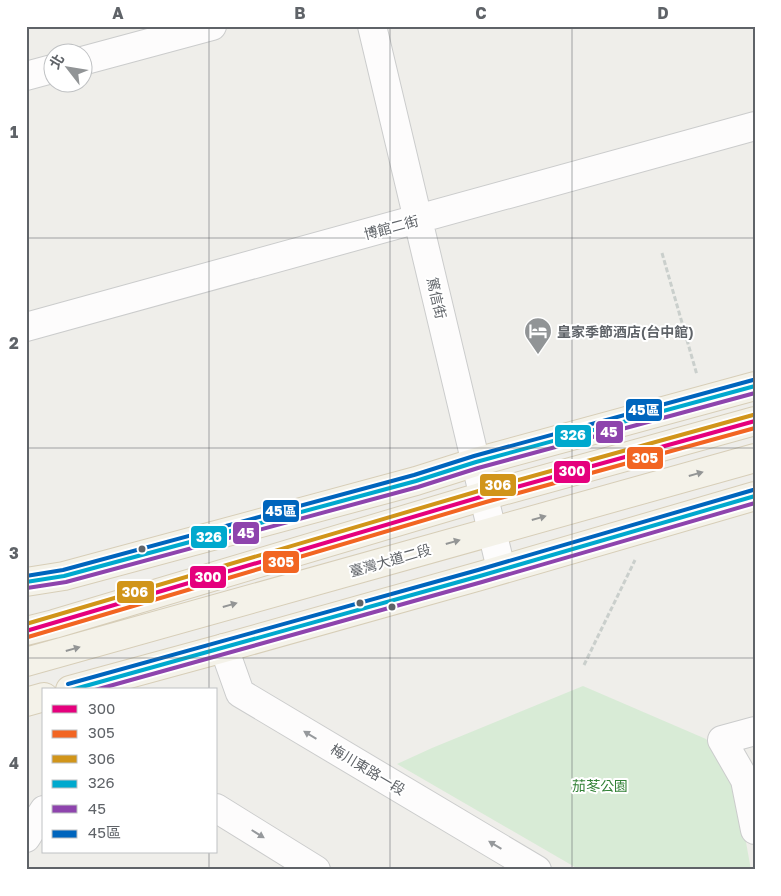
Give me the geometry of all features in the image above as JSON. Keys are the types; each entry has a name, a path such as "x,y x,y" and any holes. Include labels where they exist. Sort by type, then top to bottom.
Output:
{"main road":[{"path":"26,582 64,576 416,481 476,462 755,386"},
{"path":"26,631 484,496 755,421"},
{"name":"臺灣大道二段","path":"26,662 755,458"},
{"path":"77,688 224,648 755,496"}],"street":[{"path":"92,58 212,26"},
{"name":"篤信街","path":"372,26 501,569"},
{"path":"26,76 42,72"},
{"name":"博館二街","path":"26,327 755,126"},
{"name":"梅川東路一段","path":"224,648 240,693 536,870"},
{"path":"131,688 148,668"},
{"path":"755,731 722,740 745,780 755,830"},
{"path":"218,809 304,867"},
{"path":"26,838 42,813"}],"path":[{"path":"662,253 704,400"},
{"path":"584,665 652,525"}],"green space":[{"name":"茄苳公園","path":"583,686 706,739 733,770 751,870 580,870 397,764"}],"transit line":[{"name":"45區","path":"26,576 63,570 414,475 474,456 753,380"},
{"name":"326","path":"26,582 64,576 416,481 476,462 755,386"},
{"name":"45","path":"27,588 66,582 418,487 478,468 755,393"},
{"name":"306","path":"26,624 482,490 753,415"},
{"name":"300","path":"26,631 484,496 755,421"},
{"name":"305","path":"28,637 486,502 755,428"},
{"name":"45區","path":"68,684 478,570 753,490"},
{"name":"326","path":"78,688 480,576 755,496"},
{"name":"45","path":"102,688 482,582 755,503"}],"place":[{"name":"皇家季節酒店(台中館)","path":"538,355"}]}
